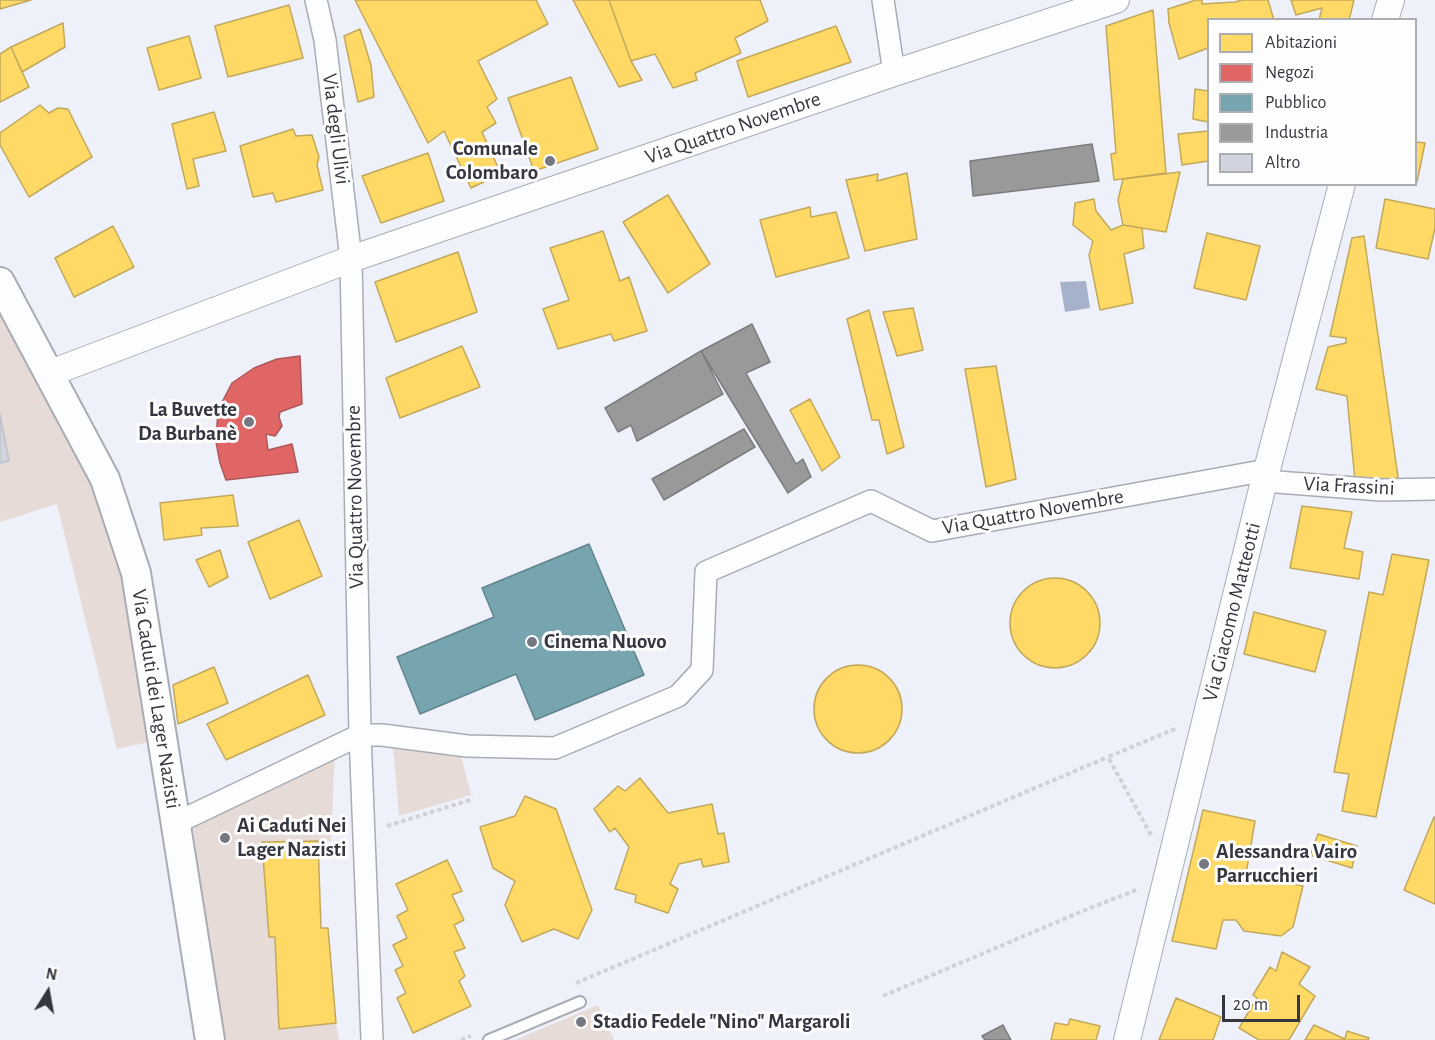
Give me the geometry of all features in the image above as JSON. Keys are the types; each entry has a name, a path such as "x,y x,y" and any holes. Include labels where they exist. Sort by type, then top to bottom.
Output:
{"main road":[{"path":"0,282 48,374"},
{"name":"Via Caduti dei Lager Nazisti","path":"48,374 105,479 136,573 210,1040"}],"street":[{"name":"Via degli Ulivi","path":"316,0 324,40 351,259"},
{"path":"883,0 894,73"},
{"name":"Via Quattro Novembre","path":"48,374 351,259 894,73 1116,0"},
{"path":"1386,18 1391,0"},
{"name":"Via Giacomo Matteotti","path":"1127,1040 1265,476 1341,186"},
{"name":"Via Quattro Novembre","path":"351,259 360,735 372,1040"},
{"name":"Via Quattro Novembre","path":"176,823 360,735 382,735 467,746 555,748 678,696 702,670 706,572 872,501 932,531 1265,476"},
{"name":"Via Frassini","path":"1265,476 1381,490 1435,489"}],"lane":[{"path":"485,1036 580,1002"}],"path":[{"path":"570,985 1184,725"},
{"path":"1108,757 1152,838"},
{"path":"363,833 473,799"},
{"path":"883,996 1085,910 1143,888"},
{"path":"461,1040 485,1036"}],"shaded area":[{"path":"0,309 98,486 127,582 153,741 117,749 57,504 0,522"},
{"path":"393,745 460,752 471,795 399,816"},
{"path":"335,750 331,841 262,843 269,936 275,937 279,1028 336,1023 339,1040 224,1040 193,827"},
{"name":"Stadio Fedele \"Nino\" Margaroli","path":"598,1005 614,1040 515,1040"}],"water":[{"path":"1086,281 1090,308 1065,312 1060,282"}],"building: Abitazioni":[{"path":"0,0 31,0 0,9"},
{"path":"355,0 536,0 548,24 478,61 497,99 487,107 496,123 482,132 501,174 471,188 444,131 428,143"},
{"path":"573,0 609,0 631,61 642,80 619,87"},
{"path":"609,0 760,0 768,21 735,38 741,53 695,73 697,80 673,88 655,54 631,61"},
{"path":"1196,0 1202,0 1202,4 1268,0 1273,18 1207,18 1207,48 1179,59 1169,23 1168,9"},
{"path":"1291,0 1354,0 1350,18 1320,18 1322,8 1296,15"},
{"path":"289,5 303,58 228,77 215,26"},
{"path":"1153,10 1166,173 1114,180 1111,154 1116,153 1106,26"},
{"path":"63,23 65,47 22,72 11,47"},
{"path":"836,26 851,62 748,97 737,61"},
{"path":"360,29 371,65 374,97 358,102 344,36"},
{"path":"189,36 201,78 159,90 147,48"},
{"path":"11,47 29,87 0,102 0,54"},
{"path":"571,77 598,149 534,171 508,98"},
{"path":"1195,89 1207,91 1207,122 1193,119"},
{"path":"40,105 49,113 58,108 68,109 92,157 29,197 0,145 0,133"},
{"path":"214,112 226,151 193,159 199,186 187,189 172,124"},
{"path":"293,129 296,136 312,135 319,157 317,165 323,190 276,202 273,193 253,197 240,146"},
{"path":"1207,131 1207,161 1182,165 1178,134"},
{"path":"1417,142 1425,143 1417,182"},
{"path":"428,153 444,201 381,223 362,176"},
{"path":"1180,172 1166,232 1123,225 1118,200 1123,179"},
{"path":"907,173 917,239 865,251 846,180 878,174 877,181"},
{"path":"668,195 710,264 668,293 623,222"},
{"path":"1094,199 1096,211 1111,230 1123,225 1142,228 1144,248 1124,254 1133,303 1100,310 1089,255 1093,241 1073,225 1075,203"},
{"path":"1385,199 1435,209 1435,228 1428,259 1376,248"},
{"path":"810,207 811,217 836,212 849,258 776,277 760,220"},
{"path":"113,226 134,267 74,297 55,258"},
{"path":"603,231 620,281 629,277 647,331 614,341 611,334 558,349 543,309 569,300 550,248"},
{"path":"1207,233 1260,246 1246,300 1194,288"},
{"path":"1364,236 1399,484 1355,481 1347,396 1316,389 1328,347 1346,343 1346,338 1330,336 1352,238"},
{"path":"458,252 477,312 396,342 375,282"},
{"path":"913,308 923,350 897,356 883,312"},
{"path":"869,310 904,447 887,454 879,420 872,420 847,319"},
{"path":"462,346 480,387 400,418 386,378"},
{"path":"996,366 1016,479 986,487 965,369"},
{"path":"810,399 840,457 822,471 790,410"},
{"path":"233,495 238,526 201,528 202,535 164,540 160,503"},
{"path":"1302,506 1352,512 1344,548 1363,552 1359,579 1290,568"},
{"path":"299,520 322,576 270,599 248,542"},
{"path":"220,550 228,577 209,587 196,560"},
{"path":"1392,554 1429,560 1376,817 1342,811 1349,774 1334,772 1369,592 1383,595"},
{"path":"1055,578 1072,581 1087,591 1097,606 1100,623 1097,640 1087,655 1072,665 1055,668 1038,665 1023,655 1013,640 1010,623 1013,606 1023,591 1038,581"},
{"path":"1254,612 1326,631 1315,672 1244,654"},
{"path":"849,665 867,665 883,672 895,684 902,700 902,718 895,734 883,746 867,753 849,753 833,746 821,734 814,718 814,700 821,684 833,672"},
{"path":"214,667 228,703 178,724 173,685"},
{"path":"308,675 325,715 226,760 207,724"},
{"path":"640,778 668,813 712,804 718,834 724,833 729,862 703,867 701,859 679,864 670,884 678,889 668,913 635,902 636,895 615,889 629,847 615,828 610,832 594,809 618,786 625,791"},
{"path":"525,796 556,809 592,910 578,939 554,929 522,942 505,905 515,881 493,868 480,827 515,816"},
{"path":"1203,810 1255,821 1246,874 1303,886 1293,927 1281,936 1244,931 1236,920 1223,920 1216,949 1172,941"},
{"path":"1435,817 1435,904 1404,890"},
{"path":"1318,834 1357,846 1352,868 1310,855"},
{"path":"318,841 321,928 328,928 336,1023 279,1029 275,937 269,937 262,842"},
{"path":"447,860 462,891 452,895 464,920 454,925 465,948 454,952 465,976 459,981 471,1006 413,1033 397,998 406,993 395,970 403,966 393,945 407,938 397,916 408,910 396,884"},
{"path":"1282,952 1310,967 1299,984 1315,996 1289,1040 1259,1040 1239,1028 1257,998 1253,995 1270,967 1276,971"},
{"path":"1176,998 1221,1017 1213,1040 1159,1040"},
{"path":"1070,1019 1100,1026 1096,1040 1051,1040 1055,1023 1068,1025"},
{"path":"1314,1025 1345,1039 1347,1031 1369,1038 1368,1040 1305,1040"}],"building: Negozi":[{"name":"La Buvette Da Burbanè","path":"300,356 302,404 280,412 282,426 275,436 266,434 268,450 292,444 298,472 226,480 216,442 218,410 232,383 254,368 277,359"}],"building: Pubblico":[{"name":"Cinema Nuovo","path":"589,544 644,675 535,720 516,674 420,714 397,657 494,617 482,588"}],"building: Industria":[{"path":"1092,144 1099,181 973,196 970,161"},
{"path":"752,324 770,362 746,373 796,464 803,459 811,477 788,493 701,351"},
{"path":"701,351 723,394 637,441 631,425 618,432 605,408"},
{"path":"744,429 755,447 664,500 652,479"},
{"path":"1003,1025 1011,1040 985,1040 982,1036"}],"building: Altro":[{"path":"0,414 9,461 0,463"}],"place":[{"name":"Comunale Colombaro","path":"550,161"},
{"name":"La Buvette Da Burbanè","path":"249,422"},
{"name":"Cinema Nuovo","path":"532,642"},
{"name":"Ai Caduti Nei Lager Nazisti","path":"225,838"},
{"name":"Alessandra Vairo Parrucchieri","path":"1204,864"},
{"name":"Stadio Fedele \"Nino\" Margaroli","path":"581,1022"}]}
